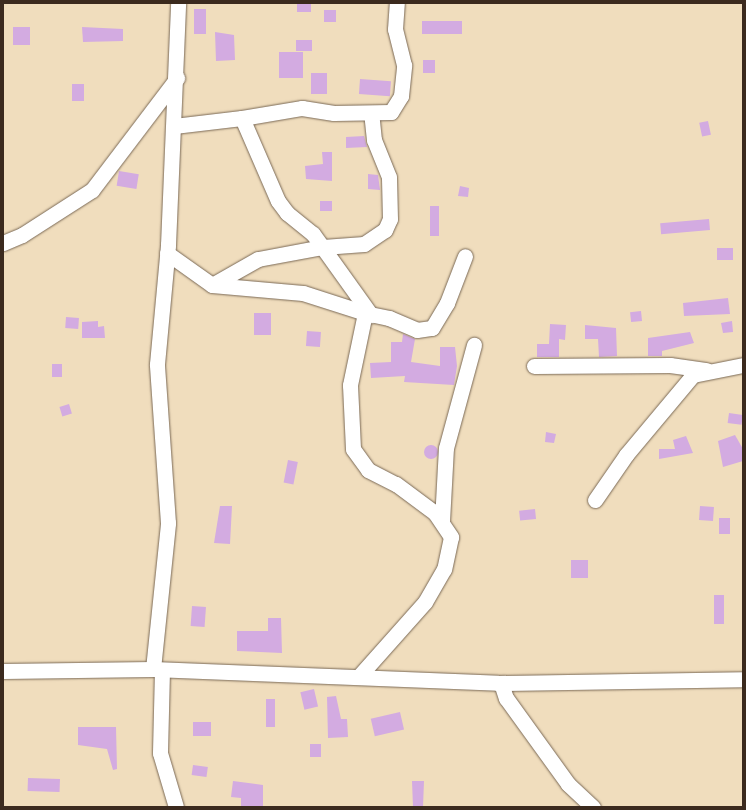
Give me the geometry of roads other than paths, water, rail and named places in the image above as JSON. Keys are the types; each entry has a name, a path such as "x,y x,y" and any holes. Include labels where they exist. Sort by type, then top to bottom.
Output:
{"street":[{"path":"176,807 160,753 157,670 168,523 157,364 167,253 177,78 178,3"},
{"path":"174,126 242,118 302,108 334,113 391,112 401,96 404,65 396,28 397,3"},
{"path":"3,243 22,235 92,190 177,78"},
{"path":"212,285 258,259 323,247 364,244 380,236 389,225 389,178 374,140 371,113"},
{"path":"242,118 278,201 323,247 368,314 350,385 352,445 368,470 420,501 442,521 451,537 444,569 416,614 359,676"},
{"path":"167,253 212,285 303,293 368,314 389,318 417,330 432,328 447,302 465,256"},
{"path":"442,521 446,448 474,345"},
{"path":"534,366 670,365 707,370 743,364"},
{"path":"595,500 626,455 685,383 707,370"},
{"path":"3,671 157,670 359,676 499,684 743,679"},
{"path":"499,684 506,698 568,784 593,807"}]}
